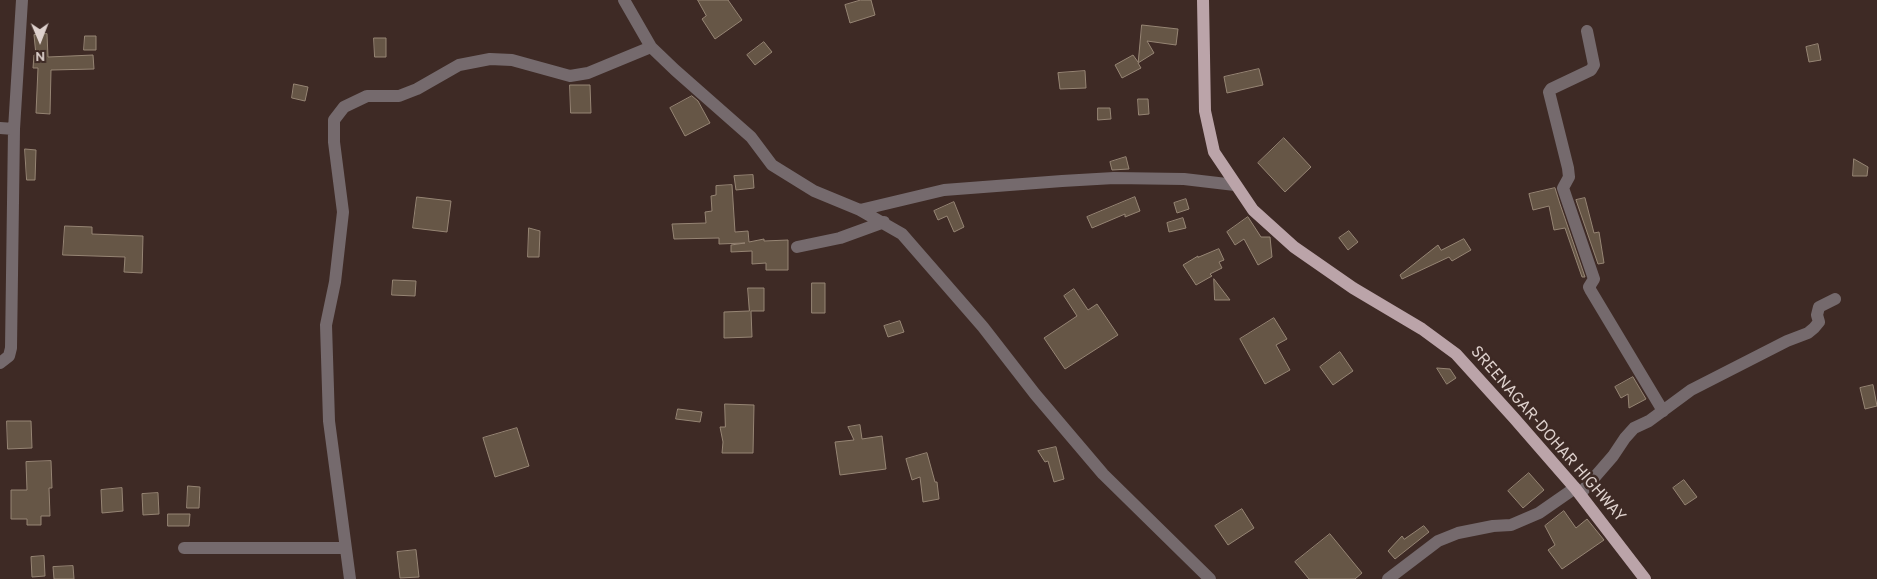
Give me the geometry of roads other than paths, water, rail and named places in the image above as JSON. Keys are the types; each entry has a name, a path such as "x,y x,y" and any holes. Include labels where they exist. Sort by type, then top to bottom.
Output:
{"main road":[{"name":"SREENAGAR-DOHAR HIGHWAY","path":"1203,0 1204,111 1214,152 1253,210 1294,247 1352,288 1422,329 1456,354 1578,491 1645,579"}],"street":[{"path":"0,363 9,356 11,348 14,129 22,0"},
{"path":"624,0 651,47 751,137 772,165 814,191 860,210 902,234 984,327 1034,394 1104,474 1210,579"},
{"path":"1587,31 1594,65 1591,70 1551,89 1549,92 1568,168 1569,178 1563,188 1594,279 1589,287 1590,292 1663,410"},
{"path":"350,579 329,421 326,325 336,282 343,212 334,142 334,120 344,107 367,96 399,96 417,89 458,65 490,59 512,60 570,76 588,73 651,47"},
{"path":"0,128 14,129"},
{"path":"860,210 944,190 1062,181 1114,178 1184,179 1235,185"},
{"path":"797,247 840,238 884,222"},
{"path":"1388,579 1438,541 1458,533 1493,526 1511,525 1539,513 1578,491 1613,456 1634,428 1649,421 1691,390 1787,341 1808,333 1819,322 1819,307 1835,299"},
{"path":"184,548 345,548"}]}
